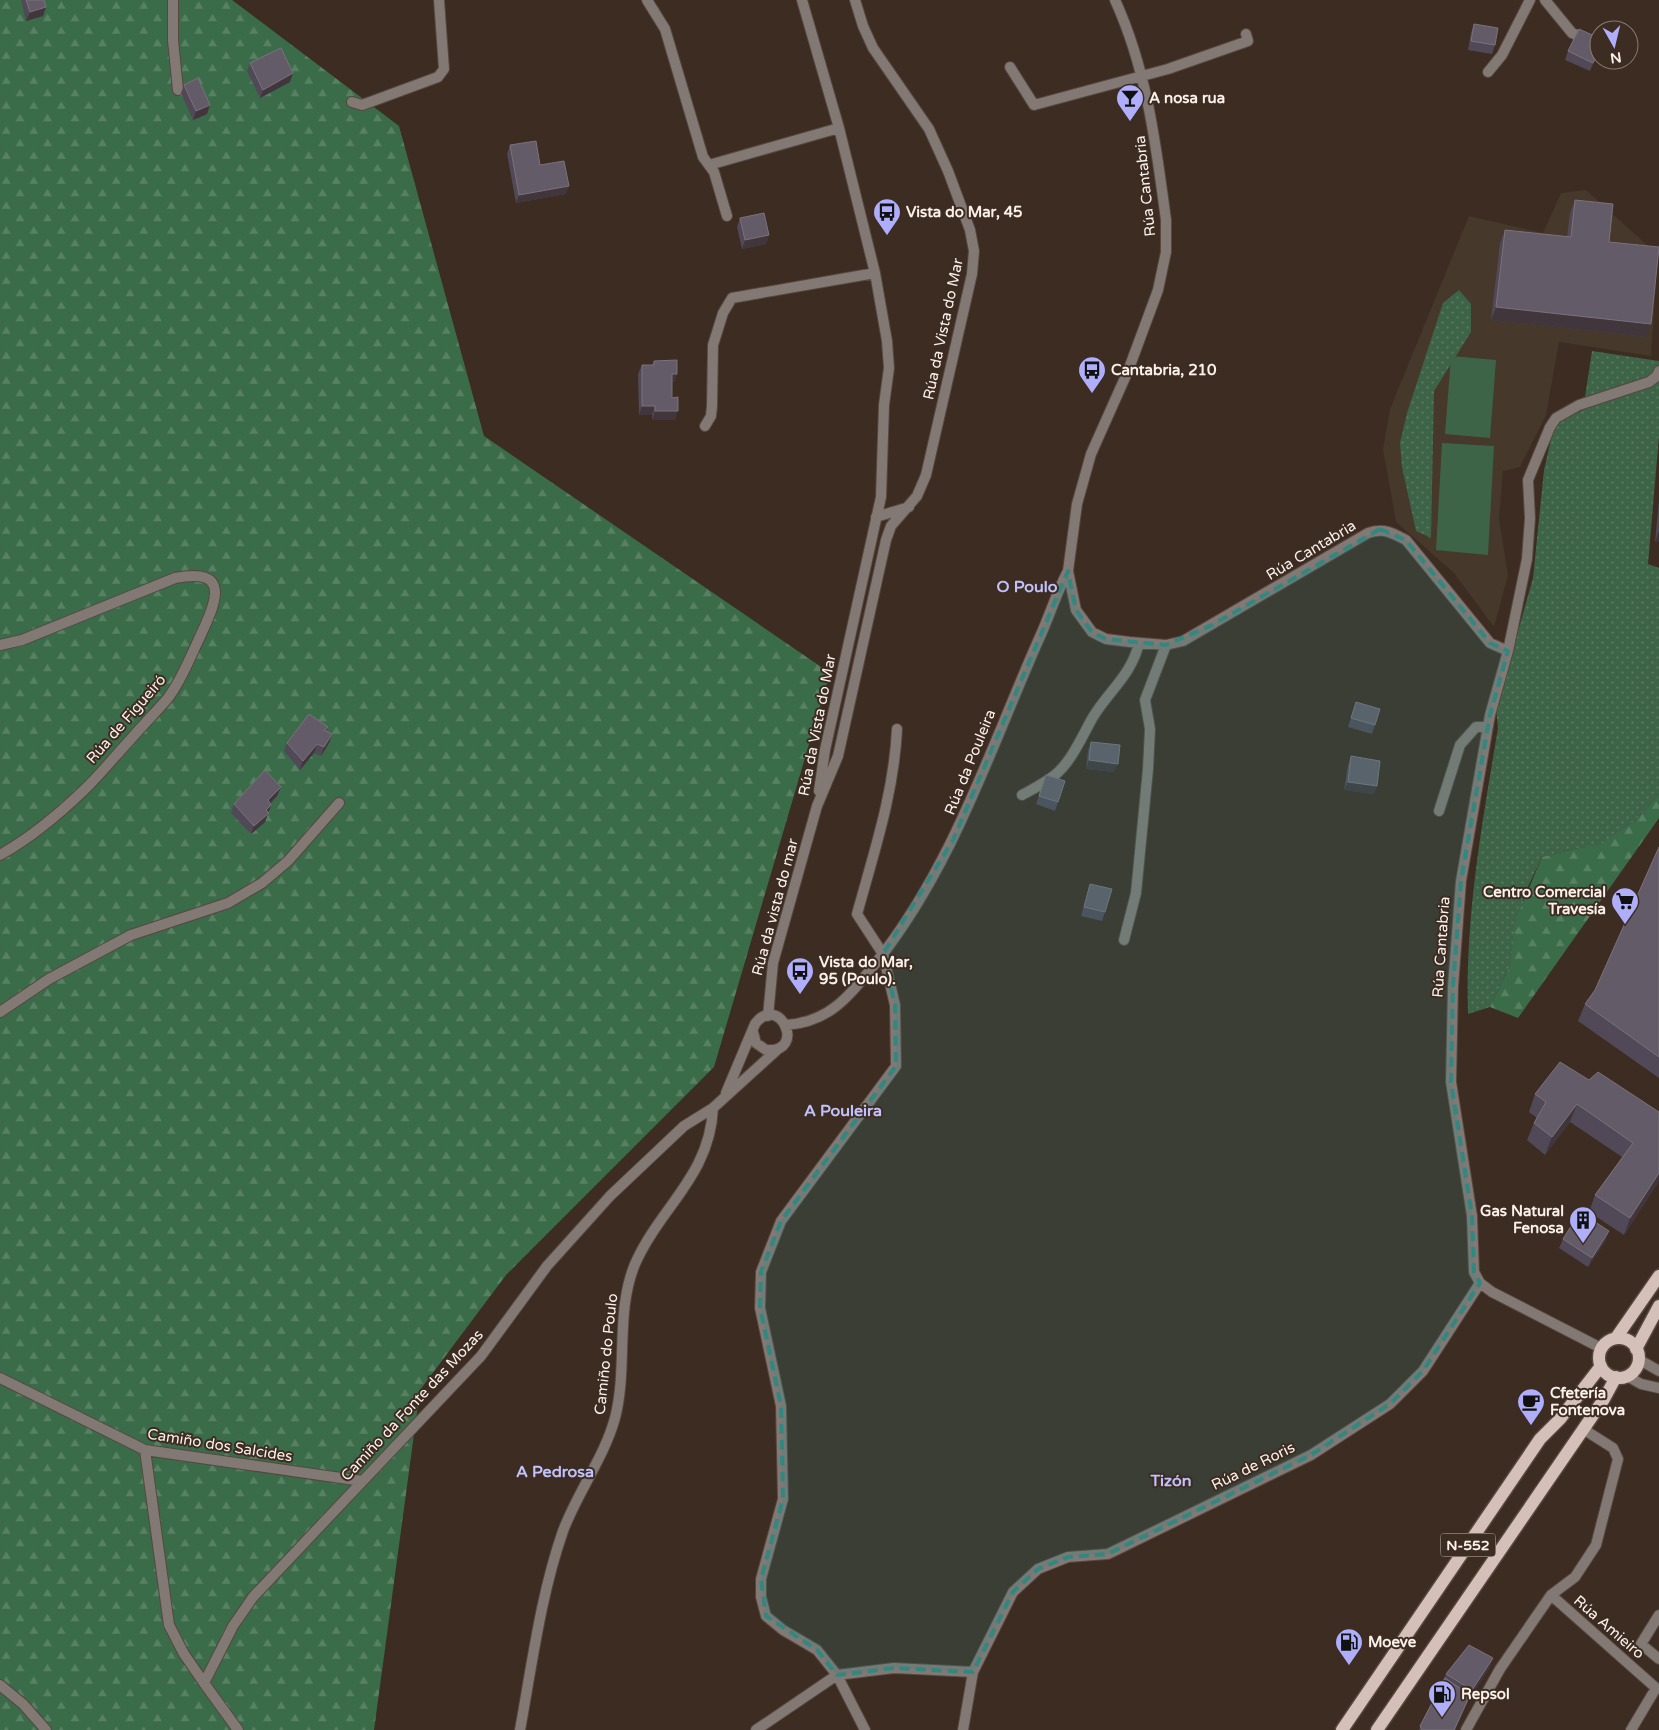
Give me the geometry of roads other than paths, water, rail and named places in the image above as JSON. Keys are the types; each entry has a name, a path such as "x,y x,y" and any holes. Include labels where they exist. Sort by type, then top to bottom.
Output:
{"main road":[{"path":"1616,1338 1659,1276"},
{"name":"N-552","path":"1377,1730 1621,1377 1635,1369 1637,1354 1659,1306"},
{"path":"1621,1377 1607,1374 1601,1366 1599,1354 1601,1348 1607,1341 1616,1338 1628,1340 1637,1354"},
{"name":"N-552","path":"1342,1730 1540,1439 1560,1419 1601,1366"}],"street":[{"path":"173,0 173,40 178,90"},
{"path":"352,102 362,105 438,77 442,73 444,69 439,0"},
{"path":"647,0 665,29 703,157 720,188 727,216"},
{"name":"Rúa da Vista do Mar","path":"802,0 838,128 875,273 887,341 889,368 884,405 883,481 825,750 817,806"},
{"name":"Rúa da Vista do Mar","path":"817,806 838,756 886,540 891,526 917,496 926,475 972,274 974,252 970,230 930,129 873,48 862,26 855,0"},
{"name":"Rúa Cantabria","path":"1115,0 1131,38 1152,123 1166,220 1166,252 1158,290 1141,337 1091,454 1077,504 1068,572 1076,610 1092,632 1106,638 1166,645 1183,641 1368,533 1380,529 1390,531 1406,540 1490,643 1508,650 1488,727 1461,881 1450,1052 1451,1082 1472,1216 1474,1272 1480,1283"},
{"path":"1488,72 1502,55 1530,0"},
{"path":"1545,0 1572,32 1589,40"},
{"path":"1010,67 1034,105 1142,77 1248,41 1246,34"},
{"path":"709,165 838,128"},
{"path":"705,426 711,416 712,406 712,344 724,312 732,298 875,273"},
{"path":"1508,650 1527,559 1530,518 1528,480 1550,427 1556,418 1579,405 1649,382 1657,376 1659,371"},
{"path":"876,517 909,507"},
{"name":"Rúa da Pouleira","path":"786,1025 808,1023 828,1014 852,991 883,954 923,894 953,840 982,776 1068,572"},
{"name":"Rúa de Figueiró","path":"0,645 22,640 175,578 201,576 211,580 215,588 214,606 183,674 168,698 84,790 29,839 0,855"},
{"path":"1022,795 1056,775 1066,763 1094,715 1128,672 1136,657 1139,643"},
{"path":"1124,940 1136,893 1148,770 1150,729 1145,700 1166,645"},
{"path":"1439,811 1460,745 1476,727 1488,727"},
{"path":"865,1730 837,1676 817,1650 783,1630 766,1616 761,1597 761,1579 782,1499 781,1406 760,1308 761,1272 782,1220 896,1066 895,1005 883,954 857,914 882,823 895,766 897,729"},
{"path":"0,1012 49,979 131,935 228,903 262,883 288,861 339,803"},
{"name":"Rúa da vista do mar","path":"768,1016 774,963 817,806"},
{"path":"768,1016 778,1018 786,1025 788,1036 778,1049 762,1048 754,1040 753,1032 758,1021 768,1016"},
{"name":"Camiño da Fonte das Mozas","path":"723,1098 753,1032"},
{"name":"Camiño da Fonte das Mozas","path":"204,1683 234,1626 253,1597 482,1356 547,1266 610,1196 684,1126 713,1108 778,1049"},
{"name":"Camiño do Poulo","path":"520,1730 549,1585 564,1529 605,1450 616,1415 630,1281 644,1248 702,1160 712,1130 713,1108"},
{"path":"1480,1283 1492,1292 1601,1348"},
{"name":"Rúa de Roris","path":"963,1730 973,1672 1014,1592 1038,1569 1068,1557 1108,1554 1311,1455 1390,1404 1423,1371 1480,1283"},
{"path":"1637,1354 1659,1371"},
{"path":"1621,1377 1659,1388"},
{"name":"Camiño dos Salcides","path":"0,1378 145,1450 362,1481"},
{"name":"Rúa Amieiro","path":"1466,1730 1500,1669 1551,1595 1575,1577 1596,1545 1618,1466 1617,1453 1613,1448 1584,1429"},
{"path":"145,1450 169,1625 184,1654 238,1730"},
{"name":"Rúa Amieiro","path":"1551,1595 1656,1688 1631,1730"},
{"path":"1659,1615 1641,1644 1659,1659"},
{"path":"756,1730 837,1676 894,1668 973,1672"},
{"path":"0,1685 23,1704 46,1730"}],"place":[{"name":"A nosa rua","path":"1130,122"},
{"name":"Vista do Mar, 45","path":"887,236"},
{"name":"Cantabria, 210","path":"1092,394"},
{"name":"Centro Comercial Travesía","path":"1625,925"},
{"name":"Vista do Mar, 95 (Poulo).","path":"800,995"},
{"name":"Gas Natural Fenosa","path":"1583,1244"},
{"name":"Cfetería Fontenova","path":"1531,1426"},
{"name":"Moeve","path":"1349,1666"},
{"name":"Repsol","path":"1442,1718"}],"district":[{"name":"O Poulo","path":"1027,587"},
{"name":"A Pouleira","path":"843,1111"},
{"name":"A Pedrosa","path":"555,1472"},
{"name":"Tizón","path":"1171,1481"}]}
